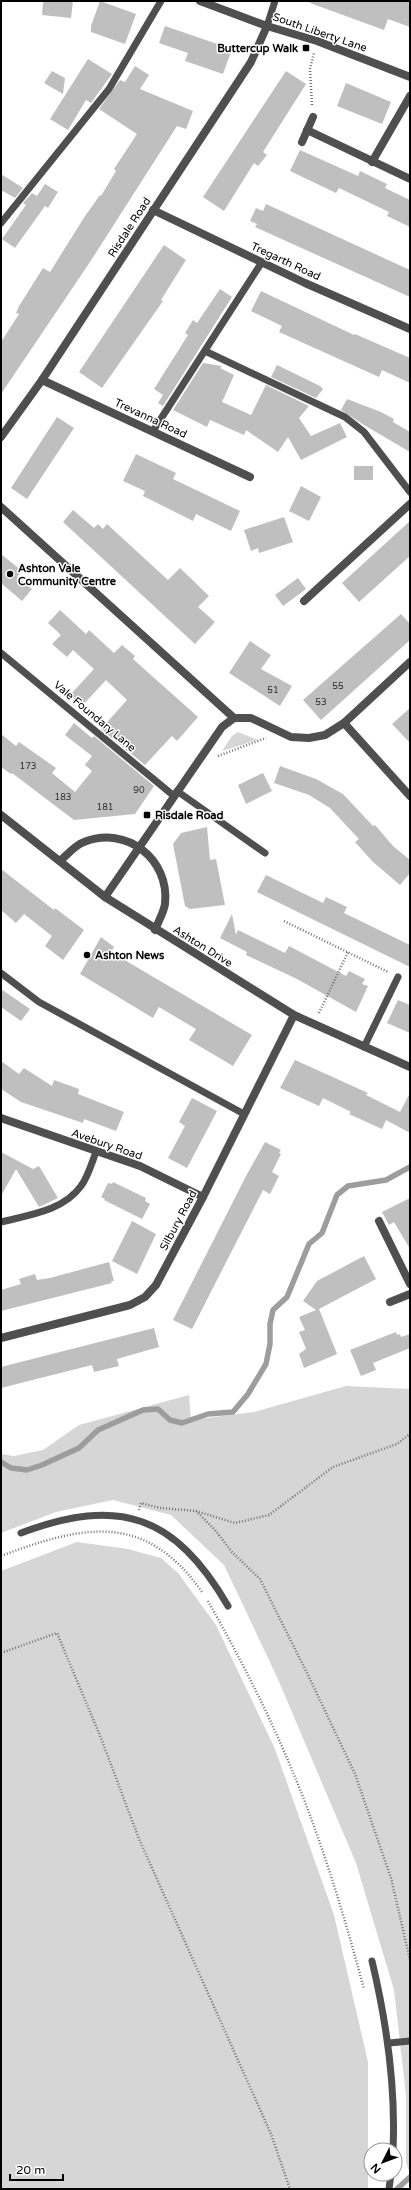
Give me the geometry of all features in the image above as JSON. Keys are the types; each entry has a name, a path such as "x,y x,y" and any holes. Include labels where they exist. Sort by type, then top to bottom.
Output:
{"street":[{"name":"South Liberty Lane","path":"200,1 267,26 318,41 410,77"},
{"name":"Risdale Road","path":"1,437 42,380 251,62 267,26"},
{"path":"372,162 410,96"},
{"path":"302,142 313,116"},
{"path":"307,130 410,180"},
{"name":"Tregarth Road","path":"153,210 262,262 410,329"},
{"name":"Trevanna Road","path":"42,380 250,477"},
{"path":"304,601 410,504"},
{"path":"1,507 234,718"},
{"path":"104,897 222,727 234,718 251,718 291,737 310,738 326,735 344,723 410,662"},
{"path":"344,723 410,796"},
{"name":"Ashton Drive","path":"1,815 104,897 155,930 294,1015 410,1067"},
{"path":"60,861 83,842 104,837 124,840 139,846 155,862 165,886 165,905 155,930"},
{"name":"Silbury Road","path":"1,1338 130,1305 145,1297 156,1285 203,1197 294,1015"},
{"name":"Avebury Road","path":"1,1118 140,1166 203,1197"},
{"path":"379,1221 410,1284"},
{"path":"390,1302 410,1294"}],"lane":[{"path":"1,223 109,89 161,1"},
{"path":"267,26 275,1"},
{"path":"153,431 262,262"},
{"path":"205,351 345,417 364,432 410,492"},
{"name":"Vale Foundary Lane","path":"1,653 176,794 265,853"},
{"path":"1,973 39,1002 244,1114"},
{"path":"364,1047 398,977"},
{"path":"1,1222 62,1204 82,1185 96,1152"},
{"path":"21,1533 78,1516 101,1515 137,1520 159,1530 184,1547 207,1571 228,1606"},
{"path":"372,1961 389,2043 394,2104 393,2142"},
{"path":"389,2043 410,2041"}],"path":[{"path":"313,116 310,69 318,41"},
{"path":"202,756 220,756 261,741 276,731"},
{"path":"284,921 398,977"},
{"path":"313,1024 348,952"},
{"path":"131,1535 137,1520 141,1503 160,1508 196,1511 235,1523 268,1515 333,1467 397,1444 410,1434"},
{"path":"196,1511 215,1530 232,1552 260,1579 312,1683 355,1774 390,1878 410,1960"},
{"path":"1,1556 49,1539 75,1532 105,1531 131,1535 152,1544 169,1555 182,1567 204,1594"},
{"path":"207,1599 254,1685 309,1811 328,1863 365,1995"},
{"path":"1,1653 57,1633 101,1738 139,1839 271,2134 290,2189"}],"shaded area":[{"path":"238,732 258,740 222,751 232,736"},
{"path":"346,1386 410,1389 410,2174 406,2162 406,2095 394,1990 356,1863 277,1677 224,1565 171,1515 113,1500 56,1512 1,1533 1,1454 14,1456 43,1450 79,1425 189,1395 191,1420 254,1412"},
{"path":"77,1542 128,1549 161,1558 178,1573 216,1625 275,1749 334,1915 368,2062 368,2142 363,2142 363,2182 368,2182 368,2189 1,2189 1,1571"}],"building":[{"path":"43,1 73,1 71,18 42,15"},
{"path":"100,1 136,14 125,44 91,32 91,26"},
{"path":"310,1 410,1 410,27 388,19 384,30 310,3"},
{"path":"165,26 232,49 223,74 185,61 188,53 159,43"},
{"path":"88,59 112,74 91,103 86,100 68,130 50,119"},
{"path":"135,66 149,75 140,89 193,111 186,129 177,126 90,262 1,394 1,342 19,314 16,313 19,306 43,268 50,272 85,216 100,195 101,196 116,171 114,169 137,134 99,109 120,80 125,82"},
{"path":"52,71 65,78 63,94 44,83"},
{"path":"286,71 306,84 263,152 267,155 258,166 254,163 224,211 203,197"},
{"path":"346,83 391,102 382,124 337,106"},
{"path":"300,150 358,176 360,171 387,184 385,188 410,200 410,227 387,216 389,212 339,188 336,193 290,171"},
{"path":"1,174 23,188 15,198 1,190"},
{"path":"45,184 58,192 48,208 45,206 15,248 2,239 26,205 23,203 32,193 37,196"},
{"path":"266,204 410,270 410,297 255,227 257,224 250,221 256,208 263,211"},
{"path":"164,245 186,260 161,300 163,301 102,388 79,372"},
{"path":"220,289 232,297 163,406 158,403 163,395 154,389 188,335 185,333 193,320 197,323"},
{"path":"261,291 354,335 355,334 410,358 410,383 382,370 379,377 279,332 282,326 251,311"},
{"path":"203,363 222,366 220,368 234,375 222,402 251,415 266,385 309,406 299,418 311,436 340,423 347,437 301,460 288,437 278,452 246,430 244,435 210,420 207,427 173,410"},
{"path":"277,365 320,386 323,389 316,398 271,377"},
{"path":"347,399 381,412 394,419 393,422 410,432 410,452 341,410"},
{"path":"57,417 74,428 27,499 11,488"},
{"path":"136,454 176,473 173,479 240,511 231,531 196,514 193,521 143,496 145,491 123,481"},
{"path":"354,466 373,466 373,480 354,480"},
{"path":"301,486 321,497 309,521 289,511"},
{"path":"73,510 94,528 98,524 103,529 107,524 168,580 180,568 209,596 198,607 215,622 195,644 63,522"},
{"path":"284,517 293,542 259,553 258,548 251,551 244,530"},
{"path":"410,521 410,556 359,602 342,583"},
{"name":"Ashton Vale Community Centre","path":"1,554 22,571 17,577 32,589 22,601 1,583"},
{"path":"298,578 306,589 283,606 275,595"},
{"path":"60,610 86,634 89,630 114,653 122,645 135,656 133,659 198,717 177,741 172,736 145,765 101,729 127,700 106,680 82,706 70,695 94,669 73,650 67,657 52,644 61,635 48,623"},
{"path":"401,614 410,624 410,640 321,720 303,700"},
{"path":"250,641 271,655 261,669 292,686 280,706 229,673"},
{"path":"410,708 410,743 392,724"},
{"path":"74,723 92,738 94,736 154,786 135,814 74,820 12,773 11,774 1,767 1,734 16,746 19,742 56,768 52,773 75,792 92,771 85,765 92,756 65,735"},
{"path":"280,766 316,779 343,794 373,826 375,825 393,846 410,860 410,873 400,885 372,861 355,842 359,839 330,808 309,795 274,783"},
{"path":"263,773 272,791 246,804 238,785"},
{"path":"207,827 210,860 216,859 225,905 190,909 185,906 173,844 181,833"},
{"path":"1,869 54,910 55,908 84,930 63,960 45,946 52,936 24,914 16,923 1,910"},
{"path":"266,875 323,903 326,897 347,907 344,913 410,945 410,967 257,892"},
{"path":"232,914 236,935 238,930 285,953 289,946 346,976 349,971 365,979 362,984 368,986 356,1012 297,979 246,955 247,952 220,938"},
{"path":"101,937 114,947 111,952 252,1035 233,1066 189,1040 196,1029 159,1007 153,1018 80,974"},
{"path":"1,989 30,1009 21,1021 1,1007"},
{"path":"398,1000 410,1005 410,1033 387,1023"},
{"path":"295,1060 368,1093 366,1095 400,1112 410,1093 410,1133 386,1120 382,1129 349,1114 351,1112 323,1098 319,1106 280,1088"},
{"path":"1,1061 19,1074 24,1068 52,1086 54,1080 79,1089 78,1094 124,1112 116,1131 84,1119 83,1123 21,1102 1,1089"},
{"path":"192,1098 217,1111 187,1168 168,1158 185,1126 179,1122"},
{"path":"265,1142 281,1150 279,1153 281,1154 272,1172 279,1176 270,1194 263,1190 192,1329 173,1320 246,1176"},
{"path":"1,1152 33,1169 39,1166 58,1198 39,1207 16,1169 1,1196"},
{"path":"113,1182 146,1198 145,1201 150,1204 142,1219 104,1200 105,1199 101,1197 108,1183 112,1184"},
{"path":"410,1198 410,1249 394,1222 389,1225 382,1212"},
{"path":"132,1221 156,1234 137,1274 112,1261"},
{"path":"364,1256 376,1279 319,1309 337,1354 304,1368 299,1354 306,1349 299,1332 305,1330 299,1317 316,1310 303,1301 317,1281"},
{"path":"109,1262 114,1281 111,1281 112,1283 1,1311 1,1290 21,1284 19,1279 35,1274 37,1280 50,1278"},
{"path":"154,1328 159,1347 117,1359 119,1366 94,1372 92,1365 1,1388 1,1367"},
{"path":"396,1332 397,1335 400,1334 401,1337 410,1334 410,1348 373,1363 376,1370 361,1376 350,1350"}],"waterway":[{"path":"1,1462 11,1468 27,1470 42,1465 79,1448 98,1430 143,1410 158,1409 170,1420 182,1423 208,1414 233,1412 248,1394 266,1364 270,1344 270,1324 273,1310 287,1297 309,1244 322,1233 337,1195 348,1186 386,1180 410,1167"},
{"path":"397,2189 410,2177"}],"place":[{"name":"Buttercup Walk","path":"306,48"},
{"name":"Ashton Vale Community Centre","path":"10,574"},
{"name":"Risdale Road","path":"147,815"},
{"name":"Ashton News","path":"87,955"}]}
